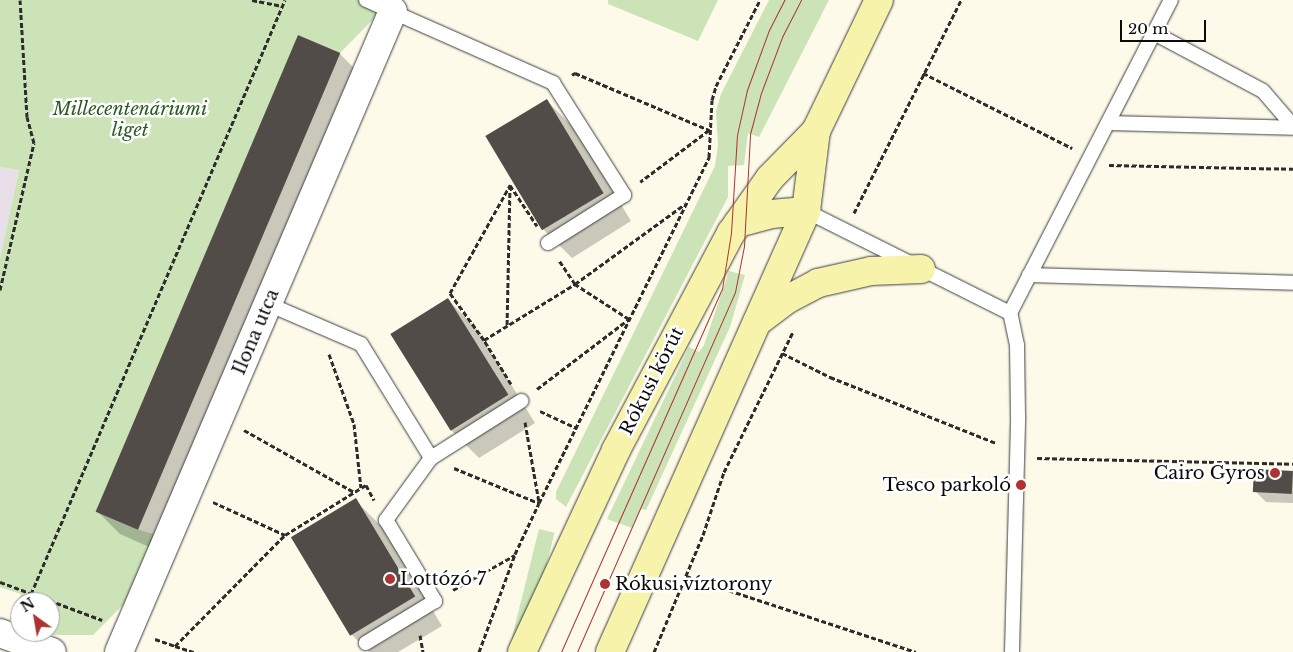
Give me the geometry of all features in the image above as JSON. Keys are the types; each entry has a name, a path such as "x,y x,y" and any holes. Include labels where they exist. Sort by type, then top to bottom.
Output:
{"main road":[{"name":"Rókusi körút","path":"610,652 806,211 816,131 879,0"},
{"name":"Rókusi körút","path":"522,652 616,450 669,346 738,223 770,178 816,131"},
{"path":"738,223 771,214 806,211"},
{"path":"754,325 788,299 818,283 871,271 921,270"}],"street":[{"name":"Ilona utca","path":"124,641 393,11"},
{"path":"0,633 52,652"}],"lane":[{"path":"366,0 554,83 624,195 548,243"},
{"path":"1012,652 1018,406 1017,345 1010,313 1171,0"},
{"path":"1154,33 1263,91 1293,127"},
{"path":"1108,123 1293,127"},
{"path":"806,211 1010,313"},
{"path":"1029,275 1293,283"},
{"path":"268,304 361,344 432,458"},
{"path":"366,643 435,600 386,520 432,458 521,401"}],"path":[{"path":"0,290 34,143 27,116 20,0"},
{"path":"252,0 282,6"},
{"path":"33,592 285,0"},
{"path":"479,652 515,554 709,157 709,130 716,86 760,0"},
{"path":"554,83 576,73 709,130"},
{"path":"624,195 709,130"},
{"path":"510,185 575,284 629,318"},
{"path":"507,326 510,185"},
{"path":"510,185 450,293 484,340 521,401 539,503"},
{"path":"484,340 575,284 686,202"},
{"path":"521,401 629,318"},
{"path":"318,326 354,424 361,488"},
{"path":"521,401 576,428"},
{"path":"220,416 355,492"},
{"path":"432,458 539,503"},
{"path":"175,646 285,535 366,485 386,520"},
{"path":"189,490 285,535"},
{"path":"435,600 515,554"},
{"path":"686,576 916,652"},
{"path":"0,582 27,592"},
{"path":"60,608 124,641 175,646 194,652"}],"shaded area":[{"path":"0,167 19,170 0,258"}],"green space":[{"name":"Millecentenáriumi liget","path":"0,0 392,0 340,53 298,35 136,529 156,535 126,602 93,635 60,635 60,592 15,592 0,587 0,258 19,170 0,167"},
{"path":"608,0 718,0 698,41 608,4"},
{"path":"769,0 829,0 759,137 748,133 744,165 728,166 728,197 566,507 556,499 556,492 715,166 718,145 716,111 721,94"},
{"path":"729,271 745,275 730,327 646,510 641,509 632,528 607,519 689,347 699,352 704,345"},
{"path":"539,529 555,533 525,652 508,652"},
{"name":"Millecentenáriumi liget","path":"10,624 10,635 6,635"}],"building":[{"path":"298,35 340,53 138,530 96,512"},
{"path":"547,99 604,193 542,230 485,136"},
{"path":"448,298 508,395 451,431 390,334"},
{"path":"1254,469 1293,471 1292,494 1253,492"},
{"path":"356,498 415,597 350,636 291,537"}],"tram line":[{"path":"561,652 722,289 731,233 737,135 747,90 769,30 784,0"},
{"path":"577,652 735,292 744,246 750,134 761,93 782,37 801,0"}],"place":[{"name":"Cairo Gyros","path":"1275,473"},
{"name":"Tesco parkoló","path":"1021,485"},
{"name":"Lottózó 7","path":"390,579"},
{"name":"Rókusi víztorony","path":"605,584"}]}
